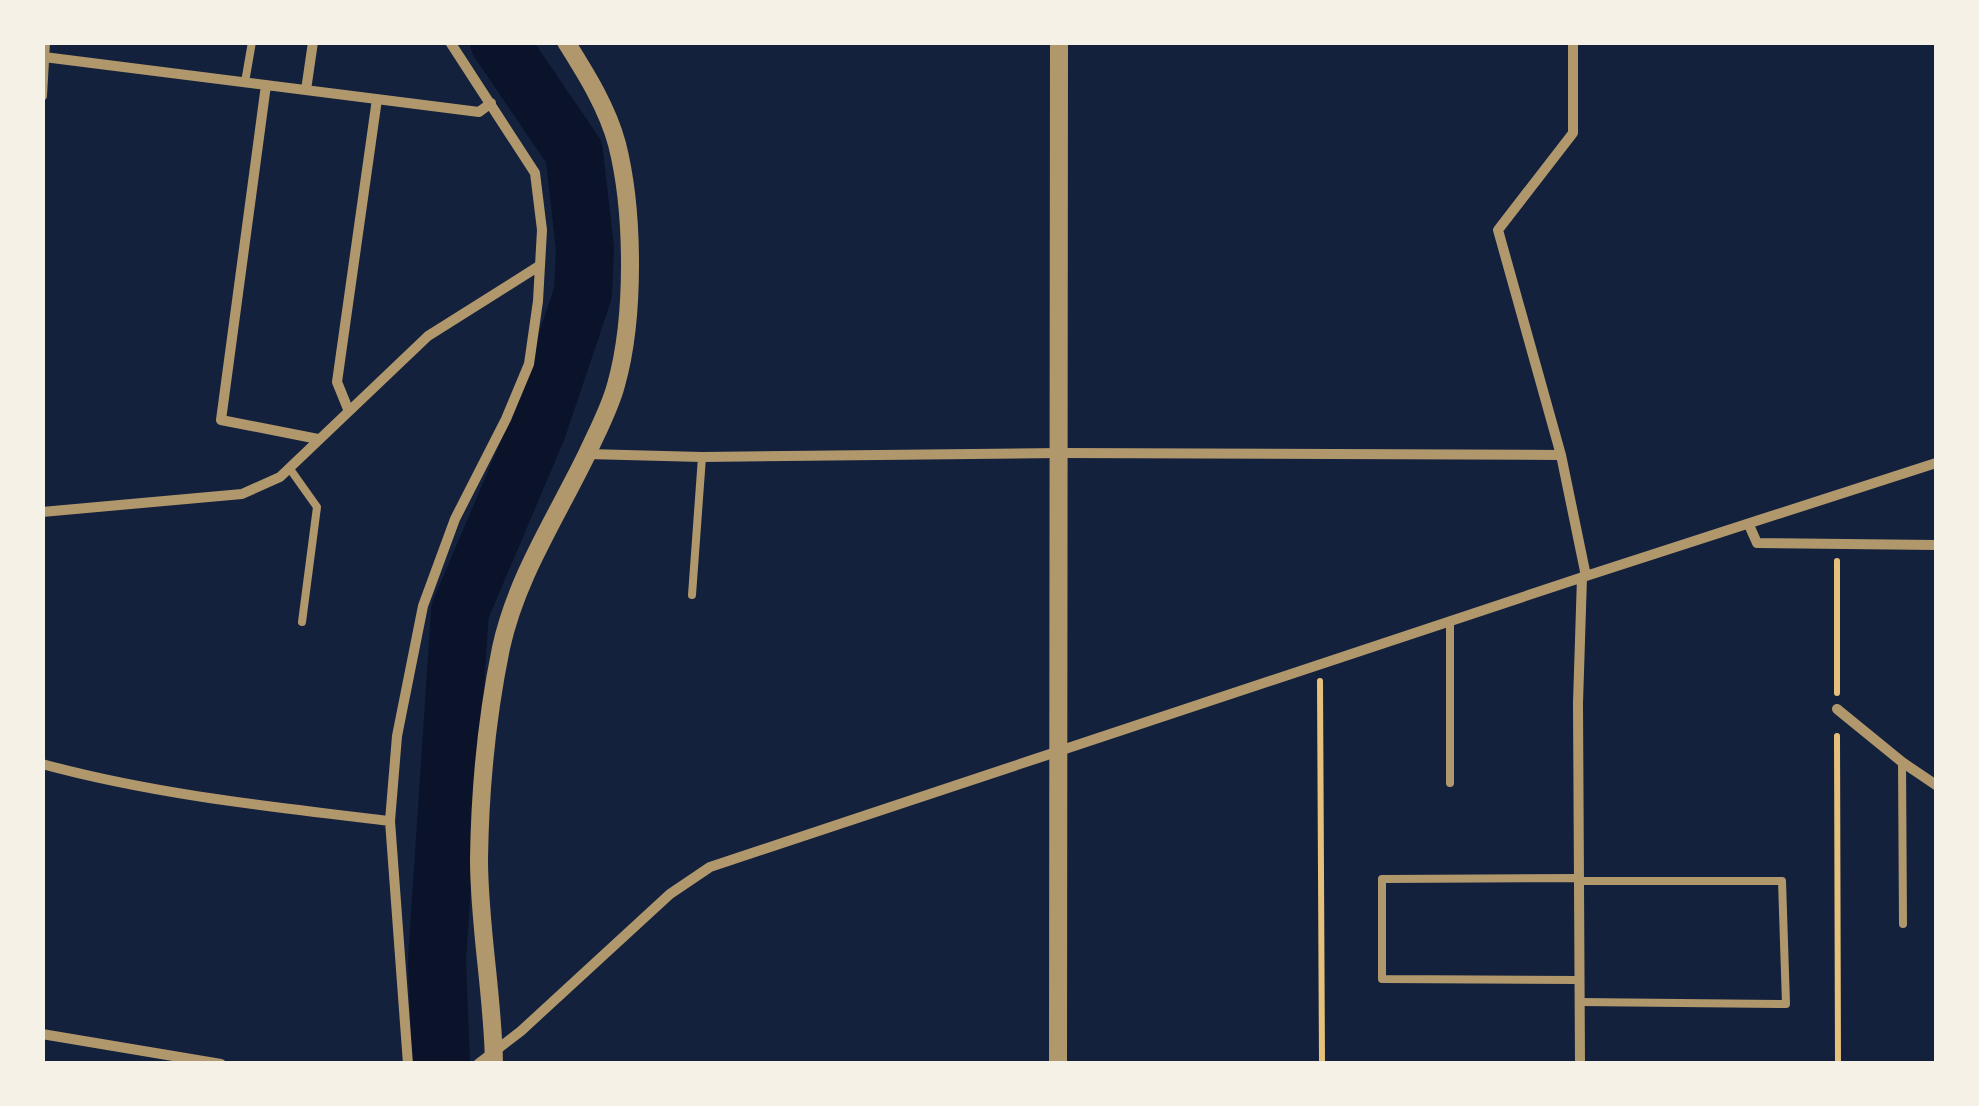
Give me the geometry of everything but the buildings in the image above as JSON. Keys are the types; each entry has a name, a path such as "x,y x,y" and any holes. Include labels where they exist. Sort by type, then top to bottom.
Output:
{"street":[{"path":"42,96 46,42"},
{"path":"306,90 313,42"},
{"path":"408,1064 390,821 397,736 423,606 455,520 506,420 529,364 542,230 535,173 450,42"},
{"path":"487,1060 479,861 486,750 501,649 510,611 531,561 587,454 616,386 622,356 630,246 628,199 616,141 593,86 566,42"},
{"path":"1058,1064 1059,42"},
{"path":"1574,42 1573,133 1498,230 1561,455 1584,576 1580,1064"},
{"path":"44,57 479,112 492,103"},
{"path":"266,85 221,420 318,439"},
{"path":"348,410 337,382 377,99"},
{"path":"42,512 242,494 290,470 428,336 539,266"},
{"path":"587,454 1561,455"},
{"path":"487,1060 670,894 710,867 1936,463"},
{"path":"1750,525 1757,543 1936,545"},
{"path":"1837,709 1936,785"},
{"path":"42,764 112,783 390,821"},
{"path":"42,1034 221,1064"}],"lane":[{"path":"246,82 252,42"},
{"path":"692,595 702,457"},
{"path":"290,470 317,507 302,622"},
{"path":"1450,621 1450,782"},
{"path":"1902,762 1904,924"},
{"path":"1578,980 1382,979 1382,879 1782,881 1786,1004 1579,1002"}],"path":[{"path":"1837,544 1838,1064"},
{"path":"1320,665 1322,1064"}],"waterway":[{"path":"441,1064 437,960 460,611 537,430 583,293 585,249 574,152 499,42"}]}
